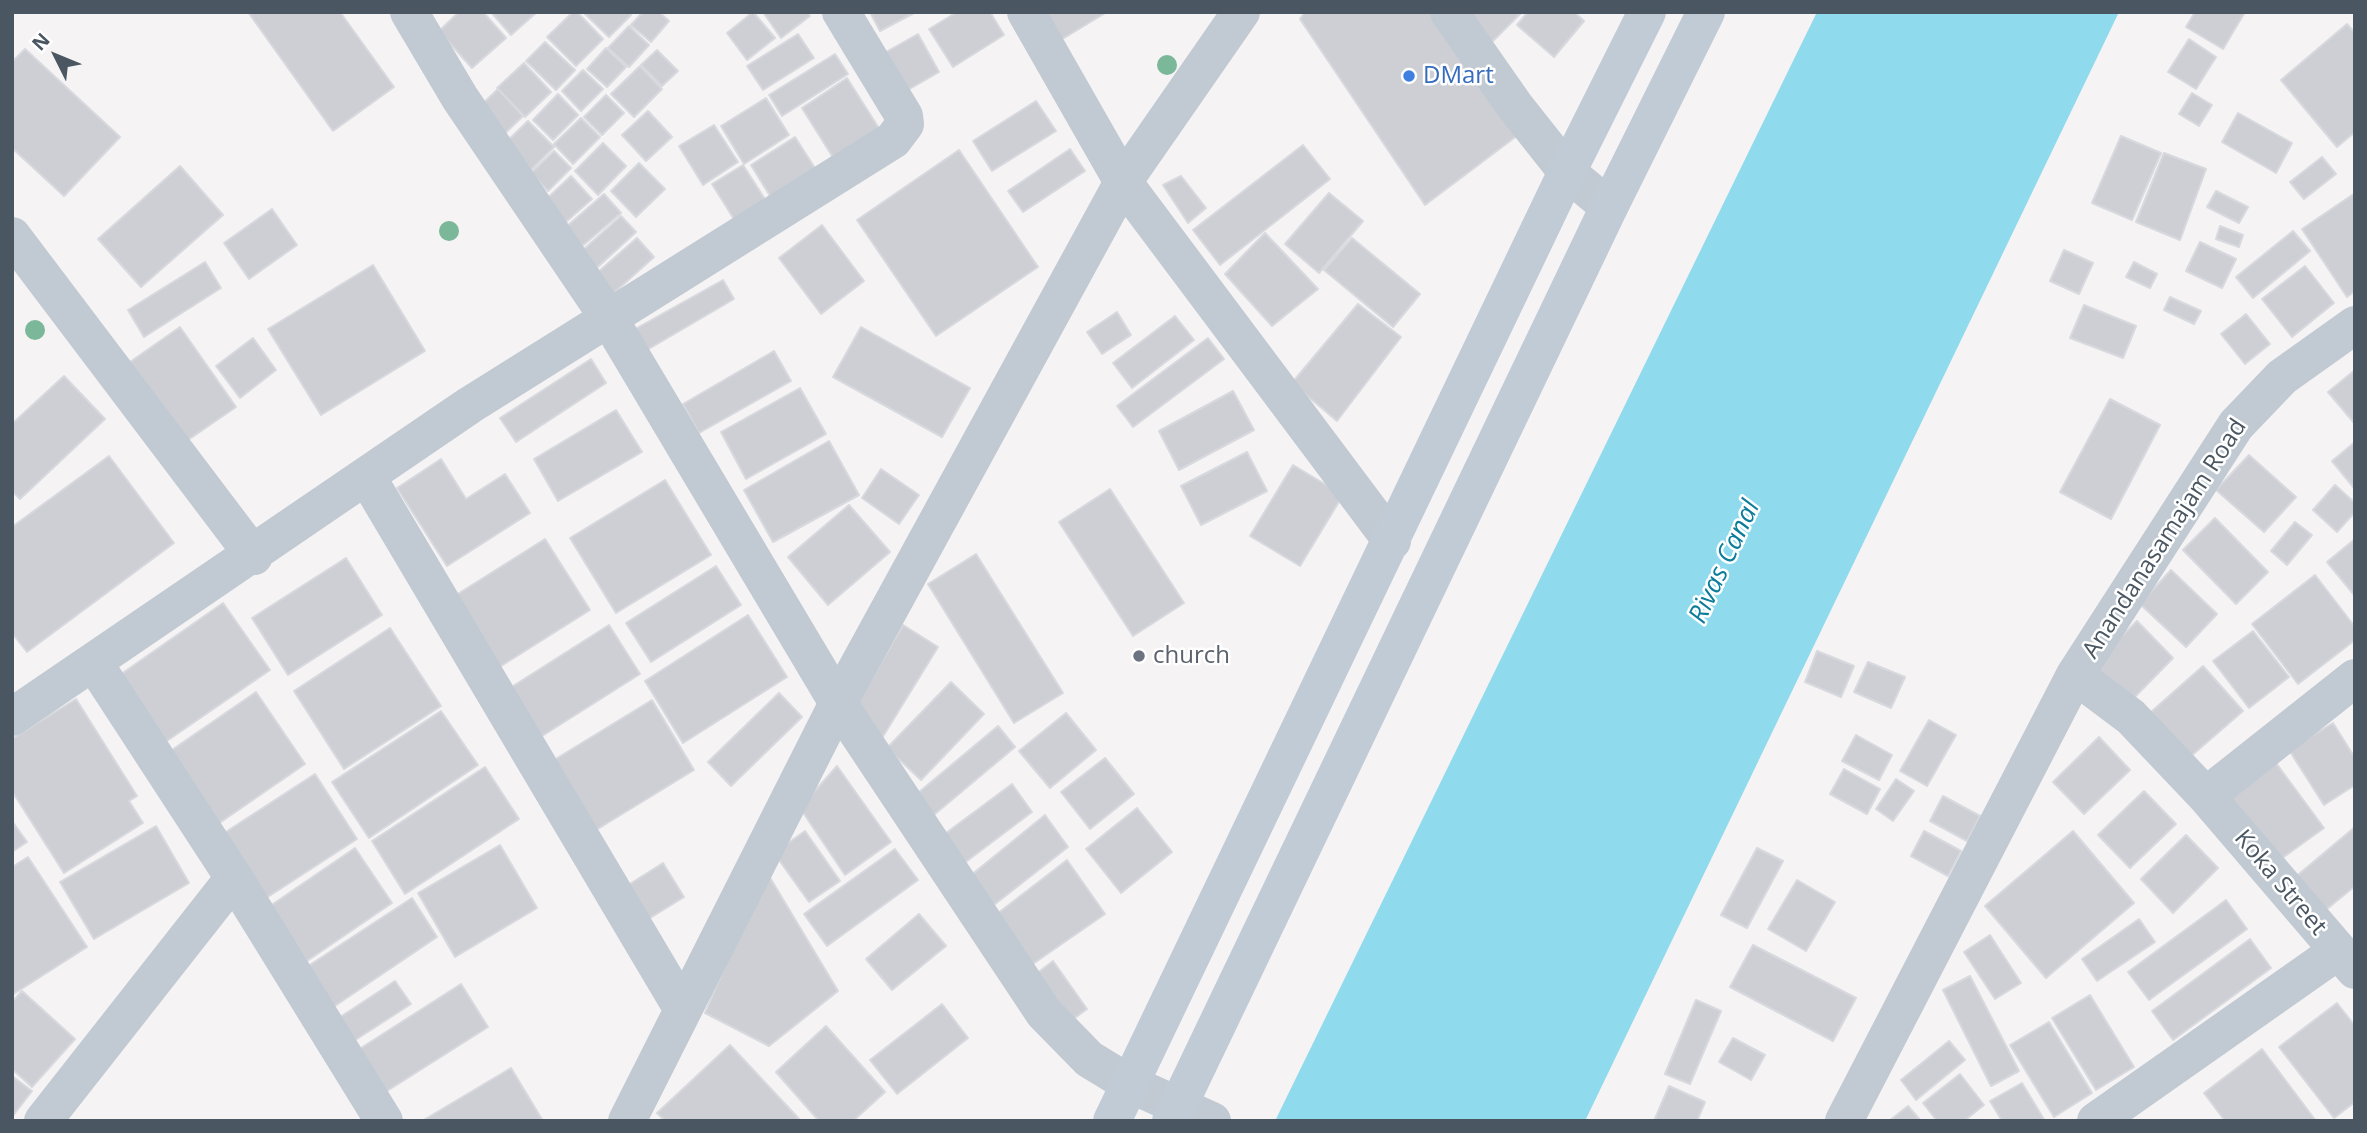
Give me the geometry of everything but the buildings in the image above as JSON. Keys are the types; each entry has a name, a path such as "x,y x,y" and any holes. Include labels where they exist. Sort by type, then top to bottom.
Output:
{"street":[{"path":"12,717 254,556 470,405 899,134 905,124 904,116 841,12"},
{"path":"1026,12 1123,182 1392,541"},
{"path":"1449,12 1514,105 1567,172 1609,207"},
{"path":"1112,1121 1567,172 1647,12"},
{"path":"424,18 460,99 608,317 838,703 1044,1013 1089,1059 1187,1116 1609,207 1706,12"},
{"path":"626,1121 838,703 1123,182 1231,17"},
{"path":"12,236 254,556"},
{"name":"Anandanasamajam Road","path":"1844,1121 2075,676 2236,425 2282,377 2355,325"},
{"path":"367,477 682,1008"},
{"path":"94,663 234,878 384,1121"},
{"name":"Koka Street","path":"2075,676 2131,717 2206,796 2346,960"},
{"path":"2206,796 2355,678"},
{"path":"43,1121 234,878"},
{"path":"2096,1121 2346,960"}],"water":[{"name":"Rivas Canal","path":"1817,12 2119,12 1585,1121 1275,1121"}],"place":[{"name":"DMart","path":"1409,76"},
{"name":"church","path":"1139,656"}]}
